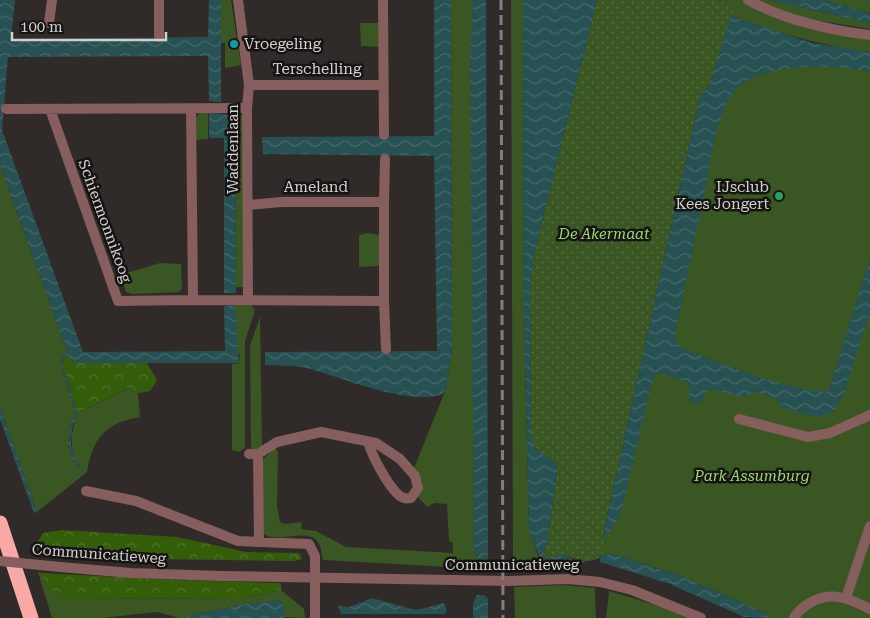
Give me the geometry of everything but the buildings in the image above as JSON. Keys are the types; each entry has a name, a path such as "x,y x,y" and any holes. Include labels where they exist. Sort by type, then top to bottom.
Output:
{"highway":[{"path":"0,523 31,618"}],"street":[{"path":"49,22 52,0"},
{"path":"159,0 159,37"},
{"name":"Waddenlaan","path":"238,0 249,85 247,108 248,299"},
{"name":"Terschelling","path":"384,0 384,135"},
{"path":"748,0 799,21 846,32 870,35"},
{"name":"Terschelling","path":"249,85 384,85"},
{"path":"191,108 193,300"},
{"path":"6,109 247,108"},
{"name":"Schiermonnikoog","path":"50,109 118,301 248,299"},
{"path":"385,159 384,301 386,349"},
{"name":"Ameland","path":"248,205 281,202 384,202"},
{"path":"248,299 384,301"},
{"path":"739,419 808,437 830,433 870,415"},
{"path":"259,542 253,454 277,442 320,432 376,443 400,459 415,476 418,488 412,498 405,499 399,496 382,470 368,442"},
{"path":"86,491 136,502 238,541 309,544 314,552 316,577 315,618"},
{"path":"846,598 870,526"},
{"name":"Communicatieweg","path":"0,561 131,573 510,581 567,579 600,582 655,598 701,618"},
{"path":"794,618 796,614 813,601 833,596 846,598 870,609"}],"green space":[{"path":"221,0 231,0 241,65 225,68 225,43 221,43"},
{"path":"451,0 473,0 474,550 480,562 488,554 487,569 323,560 320,546 315,539 308,536 276,538 263,533 262,460 275,448 278,452 277,506 280,522 285,524 302,522 301,529 316,531 346,547 453,553 453,543 449,541 447,504 435,503 427,507 417,496 414,468 446,389 452,350"},
{"path":"511,0 523,0 524,314 529,529 542,568 514,564 513,557"},
{"name":"De Akermaat","path":"597,0 719,0 734,9 710,83 700,97 603,535 603,555 595,560 585,561 567,555 545,558 543,553 547,544 558,465 535,448 531,439 530,285 534,254"},
{"path":"719,0 743,0 870,37 870,52 817,42 748,22 731,16 734,9"},
{"path":"755,0 769,0 870,23 870,29 795,17"},
{"path":"824,0 870,0 870,13"},
{"path":"360,23 378,23 379,47 361,46"},
{"name":"Park Assumburg","path":"747,47 870,63 870,618 771,618 763,612 681,576 613,554 603,555 603,535 610,531 653,377 708,110"},
{"path":"239,112 243,117 244,287 236,287 235,115 239,114"},
{"path":"200,113 208,113 208,139 196,140 196,117"},
{"path":"0,166 67,351 60,362 76,411 70,427 68,445 74,462 83,470 75,456 72,442 73,427 78,413 130,388 138,393 140,417 118,423 109,428 97,441 87,472 37,512 0,406"},
{"path":"367,233 379,235 380,266 359,267 359,235"},
{"path":"160,263 181,264 182,288 179,292 132,294 126,292 120,275"},
{"path":"235,305 251,305 255,310 245,341 245,448 239,452 232,450 232,364 239,363 240,354 237,354"},
{"path":"260,317 262,446 255,454 251,451 250,346"},
{"path":"68,355 75,363 147,363 157,380 150,391 138,393 129,388 78,413 62,362"},
{"path":"62,530 177,537 246,552 299,553 302,559 295,561 151,559 33,549 43,533"},
{"path":"38,572 42,573 46,587 68,599 239,598 281,590 304,609 305,618 285,617 281,601 246,604 179,618 158,612 102,618 52,618"},
{"path":"42,573 281,583 281,590 239,598 68,599 46,587"},
{"path":"565,585 595,588 596,618 515,618 514,587"},
{"path":"609,591 659,606 687,618 606,618"}],"water":[{"path":"0,0 15,0 11,39 208,37 209,0 221,0 221,102 209,101 208,56 8,57 2,130 83,352 225,351 224,306 235,305 239,363 75,363 68,355 62,362 78,413 72,428 71,445 79,466 85,471 82,472 74,462 68,445 70,427 76,411 60,362 67,351 0,166"},
{"path":"434,0 451,0 452,350 446,389 443,394 428,397 394,394 307,368 265,365 265,352 437,351 434,156 263,154 262,137 434,136"},
{"path":"473,0 486,0 488,554 480,562 474,550 470,60"},
{"path":"523,0 597,0 534,254 530,285 531,439 535,448 558,465 547,544 543,553 545,558 567,555 574,561 583,560 586,563 541,561 529,530 524,314"},
{"path":"769,0 824,0 870,13 870,23"},
{"path":"731,16 812,43 870,52 870,72 856,69 819,67 779,70 761,74 746,81 735,90 723,111 715,138 675,333 676,342 682,348 752,375 789,386 826,392 829,389 870,258 870,312 845,391 833,412 823,416 807,415 783,408 776,399 758,392 741,397 709,389 698,405 689,400 690,388 688,383 663,373 656,374 651,386 621,513 610,532 603,535 700,97 710,83"},
{"path":"209,113 235,115 236,293 224,293 224,138 209,138"},
{"path":"0,406 37,512 34,513 0,419"},
{"path":"613,554 681,576 763,612 771,618 744,617 670,584 600,562 600,558 603,555"},
{"path":"477,595 484,595 488,599 488,618 473,618 473,604"},
{"path":"372,598 416,610 444,603 447,611 445,614 341,614 338,606 349,607"},
{"path":"281,600 285,617 282,618 179,618 246,604"}],"railway":[{"path":"501,0 503,618"}],"place":[{"name":"Vroegeling","path":"234,44"},
{"name":"IJsclub Kees Jongert","path":"779,196"}]}
